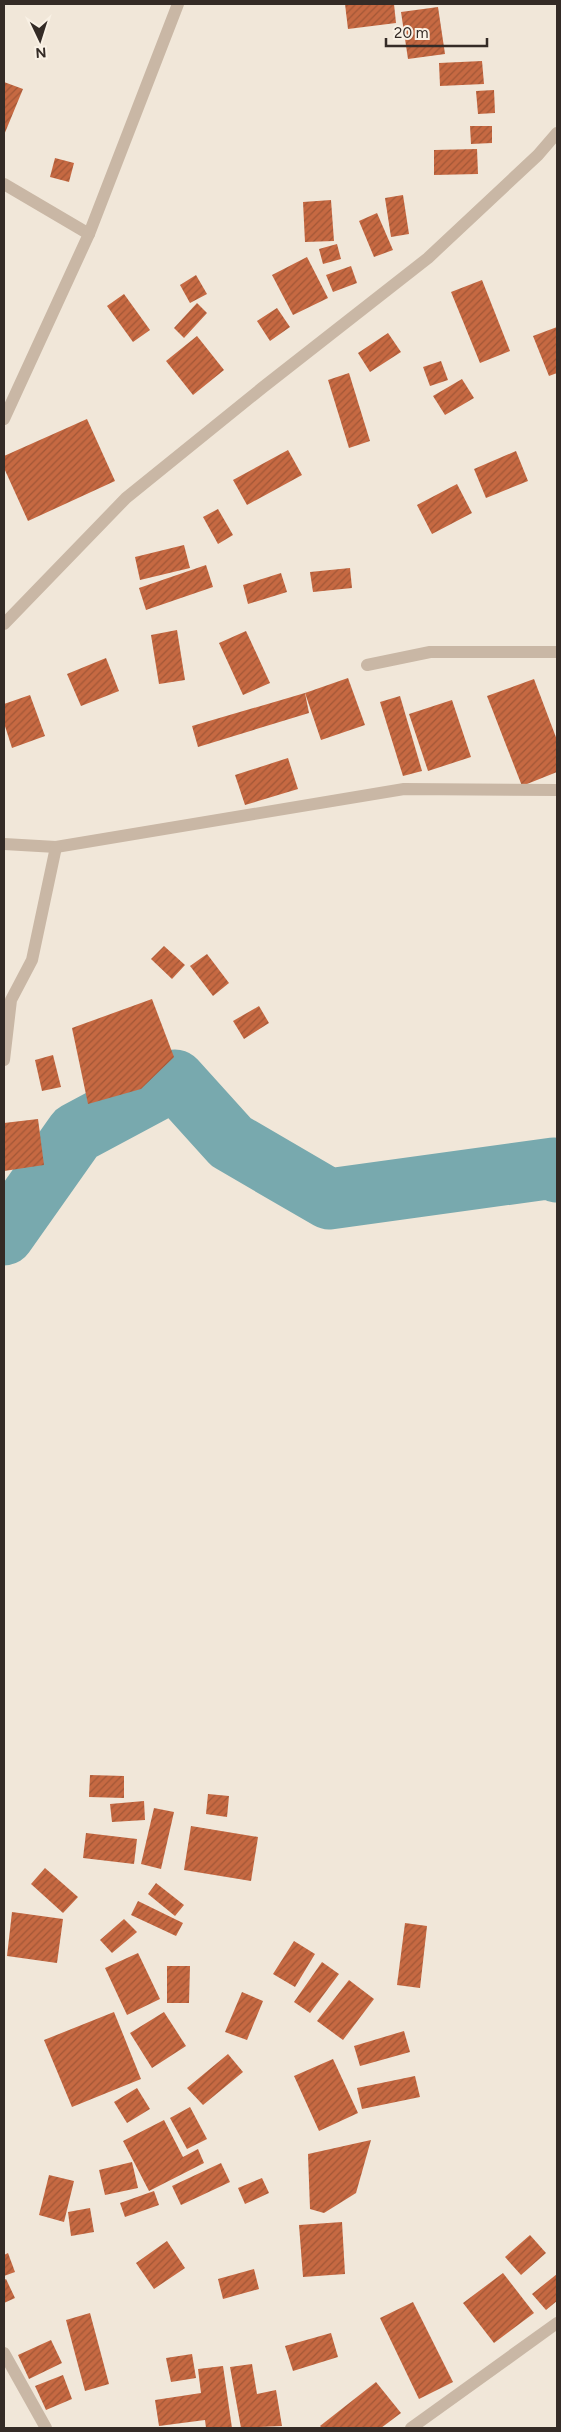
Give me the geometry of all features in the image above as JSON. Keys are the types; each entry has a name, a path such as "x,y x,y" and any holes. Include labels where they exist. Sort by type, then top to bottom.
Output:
{"street":[{"path":"4,419 89,234 178,4"},
{"path":"4,624 126,498 262,388 428,258 538,155 557,133"},
{"path":"4,184 89,234"},
{"path":"367,665 430,652 557,652"},
{"path":"4,844 56,847 404,789 557,790"},
{"path":"4,1060 11,1000 32,960 56,847"},
{"path":"411,2428 557,2323"},
{"path":"4,2353 46,2428"}],"building":[{"path":"345,4 394,4 396,23 348,29"},
{"path":"438,7 445,54 408,59 401,12"},
{"path":"482,61 484,84 440,86 439,63"},
{"path":"4,82 23,89 4,135"},
{"path":"494,90 495,113 478,114 476,91"},
{"path":"470,126 492,126 492,143 471,144"},
{"path":"477,149 478,174 434,175 434,150"},
{"path":"55,158 74,163 69,182 50,177"},
{"path":"403,195 409,234 391,237 385,198"},
{"path":"331,200 334,241 305,242 303,202"},
{"path":"377,213 393,250 374,257 359,221"},
{"path":"337,244 341,259 323,264 319,249"},
{"path":"307,257 328,298 293,315 272,275"},
{"path":"351,266 357,283 333,292 326,275"},
{"path":"196,275 207,294 190,303 180,285"},
{"path":"482,280 510,351 480,363 451,292"},
{"path":"124,294 150,330 133,342 107,306"},
{"path":"197,303 207,313 184,338 174,328"},
{"path":"277,308 290,327 270,341 257,321"},
{"path":"557,327 557,373 549,376 533,336"},
{"path":"388,333 401,352 370,372 358,353"},
{"path":"197,336 224,370 193,395 166,361"},
{"path":"441,361 448,380 430,386 423,367"},
{"path":"349,373 370,441 349,448 328,380"},
{"path":"462,379 474,398 445,415 433,396"},
{"path":"87,419 115,481 28,521 4,468 4,456"},
{"path":"288,450 302,475 247,505 233,480"},
{"path":"516,451 528,481 486,498 474,469"},
{"path":"457,484 472,513 432,534 417,505"},
{"path":"218,509 233,535 218,544 203,517"},
{"path":"184,545 190,568 140,580 135,557"},
{"path":"206,565 213,587 146,610 139,588"},
{"path":"350,568 352,588 313,592 310,572"},
{"path":"281,573 287,592 248,604 243,585"},
{"path":"177,630 185,680 159,684 151,635"},
{"path":"246,631 270,683 243,695 219,643"},
{"path":"106,658 119,691 81,706 67,674"},
{"path":"348,678 365,725 321,740 305,693"},
{"path":"534,679 557,740 557,772 522,786 487,696"},
{"path":"305,693 309,713 198,747 192,726"},
{"path":"30,695 45,736 12,748 4,723 4,704"},
{"path":"400,696 422,771 403,776 380,702"},
{"path":"452,700 471,757 428,771 409,714"},
{"path":"288,758 298,789 245,805 235,775"},
{"path":"164,946 185,965 172,979 151,959"},
{"path":"207,954 229,983 213,996 190,966"},
{"path":"152,999 174,1057 141,1089 88,1104 72,1028"},
{"path":"259,1006 269,1023 244,1039 233,1021"},
{"path":"53,1055 61,1087 42,1091 35,1060"},
{"path":"38,1119 44,1165 4,1171 4,1123"},
{"path":"90,1775 124,1776 124,1798 89,1797"},
{"path":"208,1794 229,1796 227,1817 206,1814"},
{"path":"144,1801 145,1820 112,1822 110,1804"},
{"path":"154,1808 174,1812 161,1869 141,1864"},
{"path":"191,1826 258,1837 251,1881 184,1870"},
{"path":"86,1833 137,1839 134,1864 83,1858"},
{"path":"45,1868 78,1897 63,1913 31,1884"},
{"path":"156,1883 184,1905 175,1916 148,1894"},
{"path":"138,1901 183,1923 176,1936 131,1915"},
{"path":"12,1912 63,1919 57,1963 7,1956"},
{"path":"124,1919 137,1932 112,1953 100,1940"},
{"path":"405,1923 427,1926 420,1988 397,1985"},
{"path":"294,1941 315,1954 295,1987 273,1974"},
{"path":"138,1953 160,1999 127,2015 105,1968"},
{"path":"322,1962 339,1974 310,2013 294,2002"},
{"path":"167,1966 190,1966 189,2003 167,2003"},
{"path":"349,1980 374,1999 343,2040 317,2021"},
{"path":"242,1992 263,2001 247,2040 225,2032"},
{"path":"114,2012 141,2079 72,2107 44,2040"},
{"path":"164,2012 186,2046 152,2068 130,2033"},
{"path":"404,2031 410,2052 360,2066 354,2046"},
{"path":"228,2054 243,2072 203,2105 187,2088"},
{"path":"333,2059 358,2113 319,2131 294,2076"},
{"path":"415,2076 420,2097 362,2109 357,2088"},
{"path":"137,2088 150,2109 127,2123 114,2102"},
{"path":"190,2107 207,2139 187,2149 170,2118"},
{"path":"164,2120 183,2157 198,2149 204,2163 149,2191 123,2141"},
{"path":"371,2140 356,2193 324,2213 310,2209 308,2154"},
{"path":"132,2162 138,2188 105,2195 99,2170"},
{"path":"221,2163 230,2182 181,2205 172,2186"},
{"path":"49,2175 74,2181 64,2222 39,2215"},
{"path":"262,2178 269,2193 245,2204 238,2188"},
{"path":"154,2191 159,2205 125,2217 120,2203"},
{"path":"90,2208 94,2232 71,2236 68,2212"},
{"path":"342,2222 345,2274 303,2277 299,2225"},
{"path":"530,2235 546,2253 521,2275 505,2257"},
{"path":"167,2241 185,2268 154,2289 136,2263"},
{"path":"8,2253 15,2272 4,2276 4,2255"},
{"path":"254,2269 259,2289 223,2299 218,2279"},
{"path":"503,2273 534,2313 494,2343 463,2303"},
{"path":"557,2274 557,2301 546,2310 532,2294"},
{"path":"6,2279 15,2298 4,2303 4,2280"},
{"path":"413,2302 453,2382 419,2399 380,2318"},
{"path":"90,2313 109,2384 85,2391 66,2320"},
{"path":"331,2333 338,2357 293,2371 285,2346"},
{"path":"51,2340 62,2363 29,2379 18,2355"},
{"path":"192,2354 196,2378 171,2382 166,2358"},
{"path":"252,2364 257,2394 276,2390 282,2426 241,2428 230,2367"},
{"path":"223,2366 232,2428 206,2428 205,2420 159,2426 155,2400 201,2393 198,2369"},
{"path":"63,2375 72,2399 46,2410 35,2386"},
{"path":"376,2382 401,2413 381,2428 322,2428 320,2426"}],"waterway":[{"path":"4,1235 76,1133 175,1080 231,1142 329,1199 554,1168 557,1172"}]}
